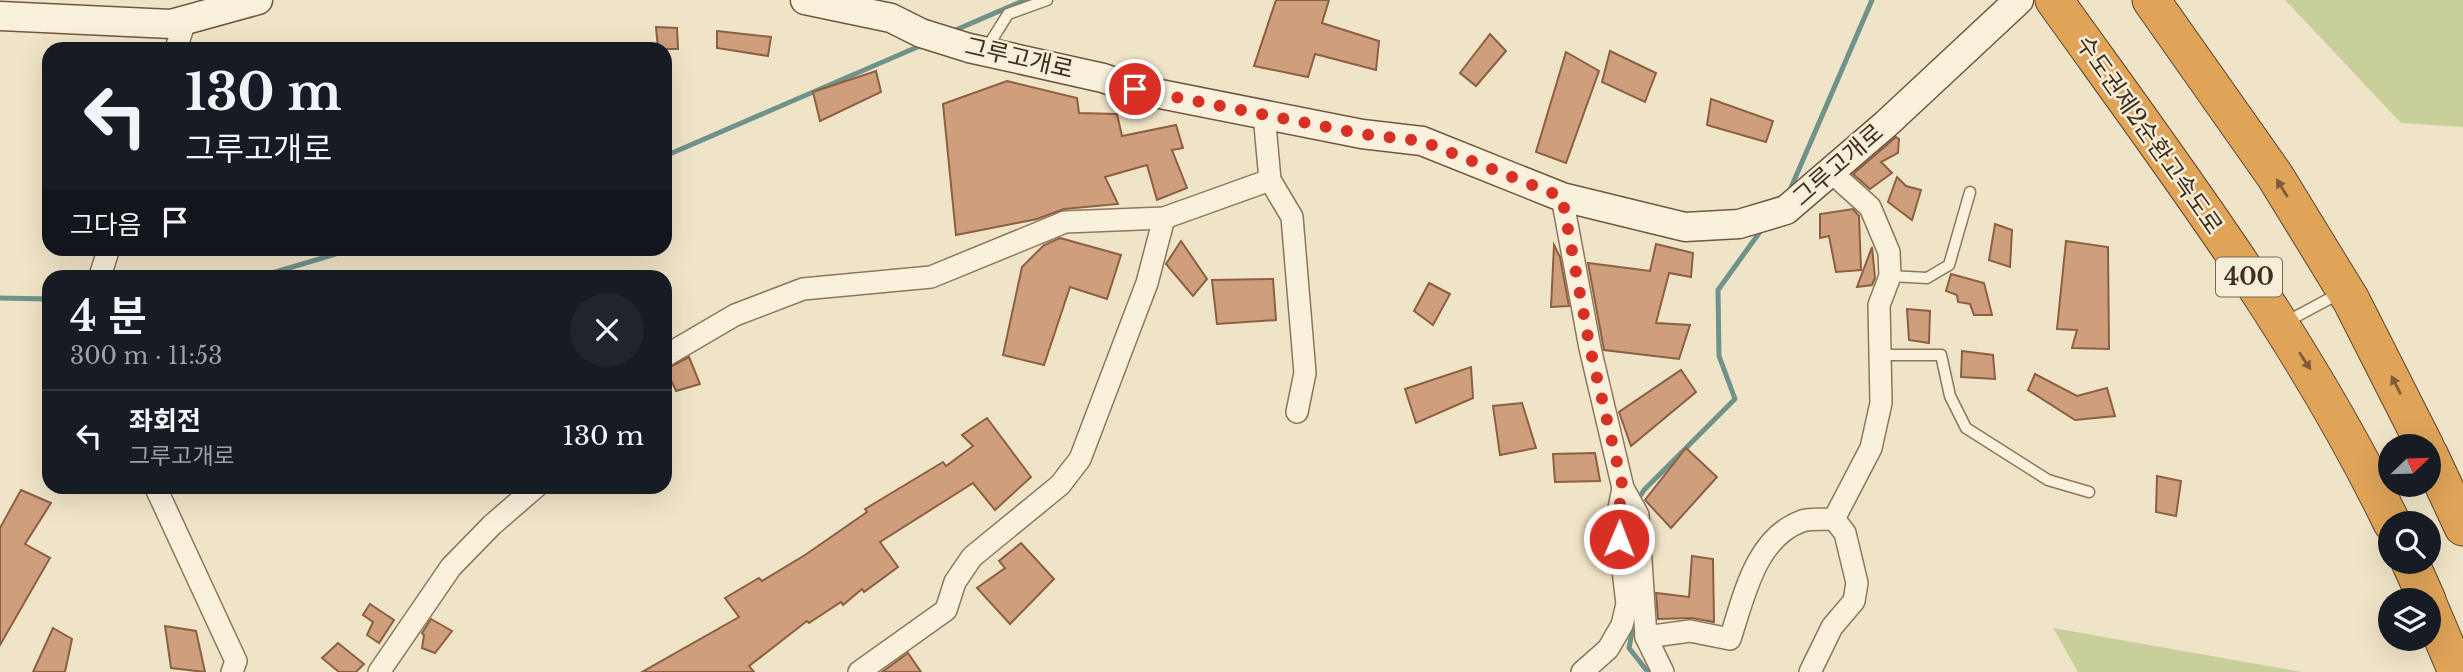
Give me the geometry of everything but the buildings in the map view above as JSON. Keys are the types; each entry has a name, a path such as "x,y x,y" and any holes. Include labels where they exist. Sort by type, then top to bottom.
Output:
{"highway":[{"name":"수도권제2순환고속도로","path":"2054,0 2281,325 2318,383 2386,511"},
{"name":"400","path":"2155,6 2275,176 2346,290 2420,434"},
{"path":"2441,480 2463,527"},
{"path":"2441,634 2457,672"}],"street":[{"path":"0,16 171,24 258,0"},
{"name":"그루고개로","path":"805,0 891,18 921,33 1103,78 1135,89 1362,134 1422,141 1562,197 1685,227 1739,224 1786,209 1831,172 2019,0"},
{"path":"178,42 185,21"},
{"path":"1264,114 1270,180 1292,218 1305,373 1297,412"},
{"path":"1831,172 1870,207 1889,252 1890,276 1879,305 1881,403 1871,448 1834,519"},
{"path":"672,352 736,315 803,289 931,277 1065,222 1164,218 1270,180"},
{"path":"1562,197 1590,348 1625,492 1638,515 1646,637 1663,672"},
{"path":"859,672 946,610 955,582 972,557 1060,485 1080,458 1147,283 1164,218"},
{"path":"1582,672 1608,649 1622,625 1627,604 1617,518 1625,492"},
{"path":"159,494 236,661 232,672"},
{"path":"379,672 451,567 492,525 528,494"},
{"path":"1646,637 1690,631 1730,639 1755,566 1779,534 1803,520 1834,519"},
{"path":"1810,672 1832,627 1854,601 1857,583 1845,533 1834,519"}],"lane":[{"path":"977,49 1008,14 1046,0"},
{"path":"1890,276 1927,278 1949,265 1969,192"},
{"path":"2281,325 2346,290"},
{"path":"1878,355 1941,355 1950,396 1966,428 2048,480 2089,492"}],"green space":[{"path":"2285,0 2463,0 2463,127 2401,123"},
{"path":"2053,628 2302,672 2078,672"}],"waterway":[{"path":"951,32 1025,0"},
{"path":"1790,190 1872,0"},
{"path":"672,153 922,45"},
{"path":"1637,501 1644,490 1735,399 1719,356 1718,290 1762,229"},
{"path":"282,270 329,256"},
{"path":"0,298 42,299"},
{"path":"1635,616 1629,648 1648,672"}],"route":[{"path":"1135,89 1362,134 1422,141 1562,197 1590,348 1623,488 1617,518 1619,539"}]}
